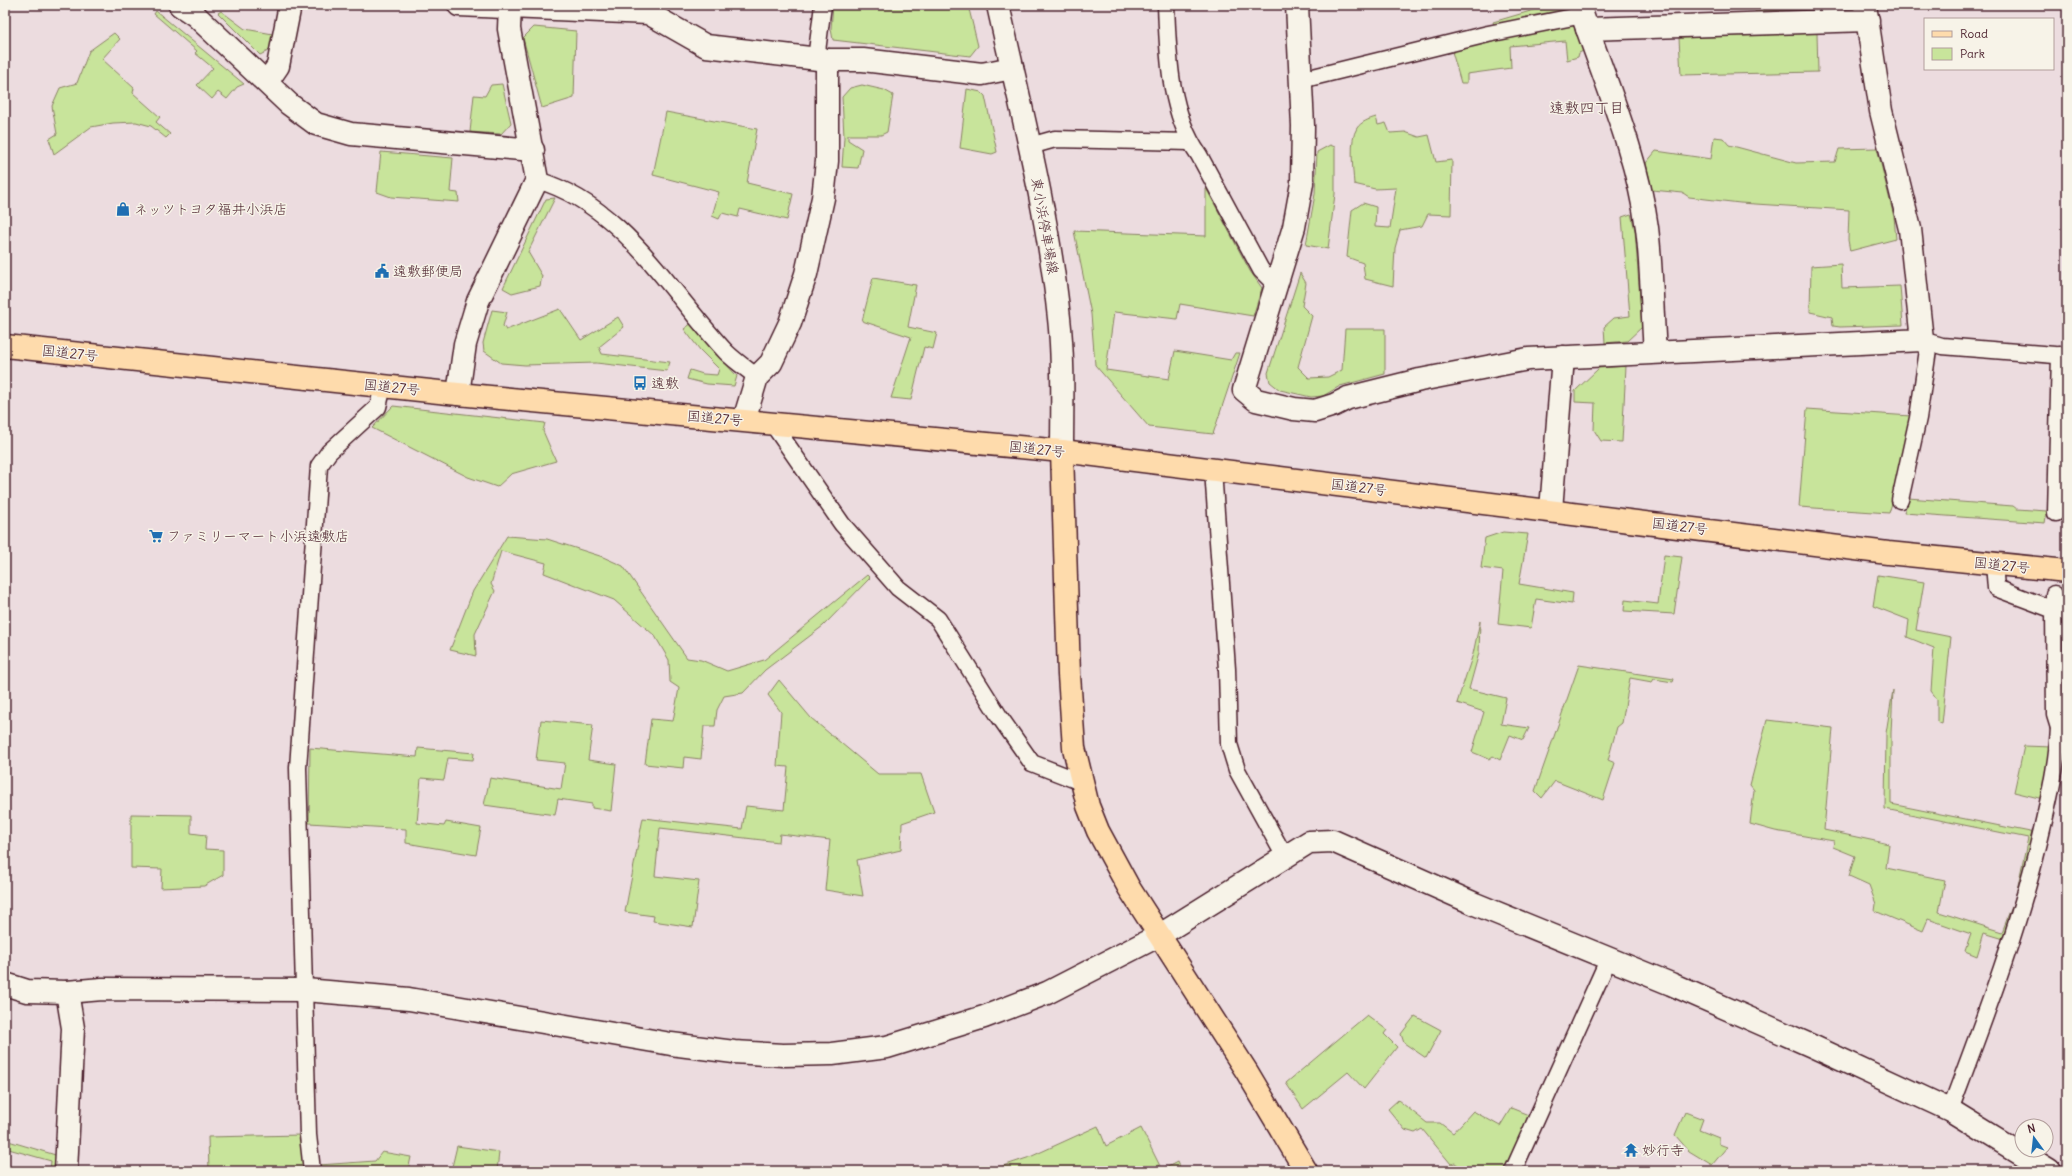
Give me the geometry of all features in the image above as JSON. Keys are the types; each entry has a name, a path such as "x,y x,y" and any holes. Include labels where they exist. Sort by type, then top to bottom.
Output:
{"main road":[{"name":"国道27号","path":"5,346 458,394 744,420 1062,452 1888,552 2067,572"},
{"path":"1062,452 1069,675 1074,748 1081,782 1098,831 1129,888 1160,935 1306,1171"}],"street":[{"path":"180,5 195,15 289,104 316,124 351,134 533,150"},
{"path":"267,82 278,66 290,5"},
{"path":"459,5 648,13 706,46 822,59 863,60 982,74 1012,68"},
{"name":"東小浜停車場線","path":"998,5 1030,146 1052,265 1059,319 1063,377 1062,452"},
{"path":"1297,5 1303,126 1302,183 1294,226 1277,286 1244,390 1256,400 1294,409 1315,411 1334,405 1348,398 1486,366 1528,359 1654,352 1925,342 1910,229 1881,111 1866,12 1583,16 1624,134 1640,191 1647,228 1654,352"},
{"path":"458,394 465,344 478,301 537,180 533,150 509,29 510,6"},
{"path":"744,420 757,377 771,363 790,323 806,274 823,198 827,161 822,59"},
{"path":"1551,510 1563,357"},
{"path":"5,984 27,991 67,992 102,989 305,990 409,999 671,1044 734,1052 783,1055 832,1054 887,1047 984,1017 1047,993 1160,935 1309,842 1333,841 1475,904 1609,958 1812,1046 1950,1110 1991,1134 2022,1165 2049,1171"},
{"path":"66,1171 72,1028 67,992"}],"lane":[{"path":"822,59 824,5"},
{"path":"1166,5 1169,62 1173,92 1190,142 1199,155 1261,270 1277,286"},
{"path":"1301,80 1488,34 1583,16"},
{"path":"1030,146 1055,139 1190,142"},
{"path":"537,180 558,186 613,222 666,279 727,352 757,377"},
{"path":"1900,500 1918,418 1925,342 1942,346 2064,355 2056,513"},
{"path":"312,1171 308,1135 298,768 319,466 329,452 378,407 383,386"},
{"path":"772,423 842,524 898,588 938,619 998,716 1032,763 1081,782"},
{"path":"1213,470 1227,670 1229,744 1237,770 1285,857"},
{"path":"1994,564 1996,588 2054,610"},
{"path":"1950,1110 1980,1031 2027,892 2050,800 2063,729 2055,715 2054,594"},
{"path":"1513,1171 1609,958"}],"green space":[{"path":"833,5 968,5 978,46 970,56 833,40 831,29"},
{"path":"1545,5 1567,5 1568,8 1565,13 1495,28 1493,22 1544,7"},
{"path":"1755,5 1841,5 1839,9 1755,11"},
{"path":"156,11 244,84 237,87 227,99 218,92 212,99 197,85 213,68 195,53 197,51 154,14"},
{"path":"221,11 245,29 273,34 270,50 260,55 218,13"},
{"path":"1570,24 1575,27 1583,51 1579,53 1578,57 1567,60 1565,41 1510,46 1511,68 1467,74 1467,83 1461,83 1451,48"},
{"path":"534,27 576,31 574,98 542,108 523,38"},
{"path":"114,33 120,39 102,59 134,88 133,93 160,117 156,122 170,134 166,138 151,126 136,122 113,123 91,127 54,154 49,139 57,134 52,106 60,88 77,83 89,51"},
{"path":"1817,33 1818,72 1681,75 1679,38"},
{"path":"502,84 511,123 501,134 470,132 474,95 485,96 491,85"},
{"path":"862,85 884,90 893,95 887,132 881,135 848,135 848,140 862,149 858,168 842,167 844,137 842,97 850,88"},
{"path":"967,89 981,92 985,96 997,152 992,154 960,148"},
{"path":"666,112 757,129 747,183 793,194 787,220 740,209 738,217 722,213 719,219 712,216 719,192 653,175"},
{"path":"1376,117 1378,125 1386,123 1390,133 1405,132 1419,137 1429,135 1436,162 1452,160 1451,215 1428,214 1422,226 1400,230 1395,248 1393,286 1365,279 1363,263 1347,257 1352,210 1363,203 1376,207 1375,227 1390,228 1396,188 1375,189 1354,184 1352,147 1355,133 1361,124"},
{"path":"1714,137 1723,138 1729,145 1796,163 1835,162 1839,149 1877,148 1894,217 1896,239 1850,251 1848,240 1849,210 1740,203 1689,197 1683,193 1652,190 1646,163 1656,151 1711,159"},
{"path":"1330,145 1335,147 1335,194 1328,249 1306,245 1315,194 1317,152"},
{"path":"381,152 453,158 450,192 458,193 459,202 391,197 377,192"},
{"path":"1206,188 1250,271 1262,288 1253,316 1180,304 1177,319 1114,312 1106,370 1169,379 1175,351 1231,360 1235,353 1240,353 1213,434 1149,427 1095,365 1091,314 1074,231 1206,236"},
{"path":"555,198 528,252 542,276 540,286 512,293 503,288 546,199"},
{"path":"1631,214 1635,230 1642,327 1627,341 1605,343 1604,327 1614,318 1630,316 1622,217"},
{"path":"1841,264 1842,288 1900,286 1903,325 1840,327 1833,326 1832,317 1810,312 1811,266"},
{"path":"1300,273 1306,283 1302,306 1312,316 1298,367 1309,378 1328,377 1342,370 1345,329 1385,329 1385,374 1340,386 1323,396 1311,397 1280,390 1270,382 1268,373"},
{"path":"873,278 916,285 908,327 937,333 933,349 924,347 911,400 891,398 911,337 862,321"},
{"path":"560,309 581,340 618,317 624,327 599,347 602,354 670,362 667,371 596,363 525,365 501,363 484,351 483,343 492,310 507,312 503,326 506,330"},
{"path":"692,323 708,345 737,376 734,386 707,384 687,379 690,370 703,374 717,375 719,369 700,350 684,329"},
{"path":"1626,366 1622,442 1601,441 1594,430 1595,403 1575,402 1575,391 1599,368"},
{"path":"2067,405 2067,512 2064,513"},
{"path":"393,406 545,423 543,431 556,461 511,474 497,487 468,477 372,428"},
{"path":"1807,409 1911,416 1889,513 1799,507"},
{"path":"1908,498 2013,506 2017,509 2047,511 2045,523 1904,513"},
{"path":"1503,532 1528,534 1519,584 1573,593 1572,604 1536,599 1531,628 1498,624 1503,571 1481,568 1485,538"},
{"path":"507,536 547,539 603,557 623,566 687,658 701,660 727,671 764,660 867,575 870,578 823,626 765,670 743,693 724,696 717,710 715,726 704,726 701,759 684,757 683,768 645,764 651,719 673,721 679,688 670,682 669,660 655,636 614,600 544,573 546,563 501,551 491,584 495,591 475,634 476,656 450,650 473,591"},
{"path":"1664,555 1682,557 1674,614 1624,611 1625,600 1658,604"},
{"path":"1878,575 1924,582 1916,630 1951,637 1942,724 1937,722 1937,699 1931,691 1934,648 1907,637 1909,620 1873,606"},
{"path":"1480,621 1479,653 1469,689 1506,698 1501,724 1529,728 1523,740 1510,735 1500,760 1493,756 1489,759 1472,752 1484,712 1457,703 1473,654"},
{"path":"1579,665 1674,679 1673,682 1654,679 1652,682 1630,678 1622,723 1617,727 1608,760 1615,763 1603,800 1555,781 1542,798 1535,791"},
{"path":"779,680 811,718 878,774 921,774 934,812 902,823 901,850 857,860 863,896 825,890 830,840 780,834 779,842 660,828 655,876 699,881 693,927 653,921 654,916 625,912 643,818 742,829 746,806 784,810 788,767 777,766 781,712 768,695"},
{"path":"1893,690 1891,733 1891,804 2035,833 2021,891 2004,939 1984,933 1977,956 1965,951 1971,934 1928,919 1923,931 1875,911 1876,904 1869,885 1849,876 1855,856 1833,847 1834,841 1775,831 1750,824 1754,790 1750,785 1767,720 1833,728 1824,830 1889,844 1886,868 1945,880 1939,912 2002,932 2015,899 2028,838 1885,809 1886,733"},
{"path":"541,720 593,725 588,760 616,764 611,811 592,808 592,804 558,799 555,815 484,805 490,778 561,789 565,763 536,760"},
{"path":"2024,746 2052,747 2043,799 2014,792"},
{"path":"310,748 417,757 418,748 474,753 473,760 448,758 444,780 421,778 417,823 444,826 446,822 481,828 476,855 406,843 406,829 309,823"},
{"path":"131,814 191,815 191,833 206,835 205,849 223,850 223,875 204,886 161,888 162,869 131,868"},
{"path":"1367,1015 1387,1030 1384,1034 1397,1047 1364,1089 1348,1072 1303,1109 1286,1083"},
{"path":"1415,1016 1441,1030 1426,1058 1404,1043 1401,1034"},
{"path":"1398,1100 1427,1123 1440,1123 1453,1133 1473,1111 1500,1126 1511,1108 1531,1116 1504,1171 1466,1171 1455,1163 1451,1164 1422,1129 1415,1133 1405,1130 1388,1109"},
{"path":"1685,1112 1703,1119 1699,1130 1719,1138 1719,1144 1727,1147 1712,1165 1689,1151 1675,1135"},
{"path":"1098,1126 1106,1146 1141,1128 1162,1170 1177,1162 1181,1171 988,1171 1030,1157"},
{"path":"301,1135 305,1171 209,1171 208,1137"},
{"path":"5,1140 59,1156 58,1171 50,1171 51,1161 5,1148"},
{"path":"457,1146 499,1152 497,1171 451,1171"},
{"path":"382,1152 411,1157 408,1171 320,1171 319,1165 375,1161"}],"place":[{"name":"ネッツトヨタ福井小浜店","path":"123,209"},
{"name":"遠敷郵便局","path":"382,271"},
{"name":"遠敷","path":"640,383"},
{"name":"ファミリーマート小浜遠敷店","path":"156,536"},
{"name":"妙行寺","path":"1631,1150"}],"district":[{"name":"遠敷四丁目","path":"1587,108"}]}
